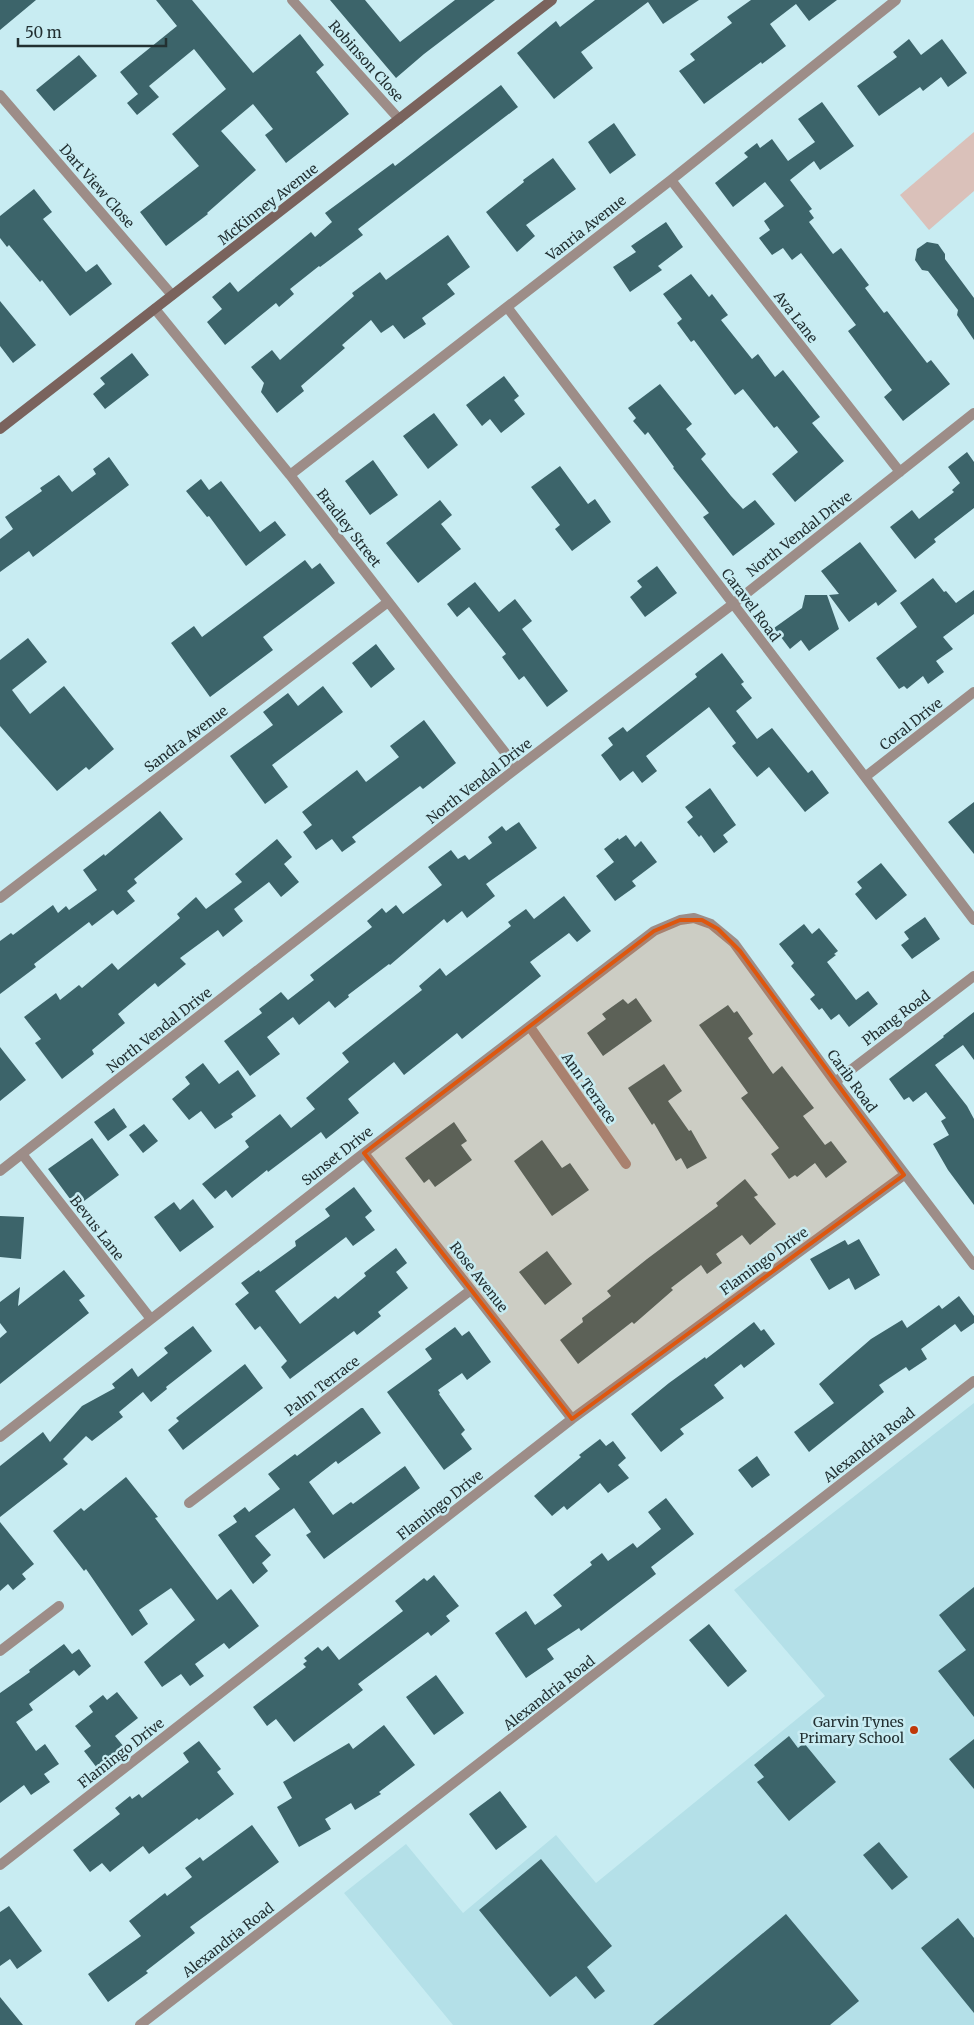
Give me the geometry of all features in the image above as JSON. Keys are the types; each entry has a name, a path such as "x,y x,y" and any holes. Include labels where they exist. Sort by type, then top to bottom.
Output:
{"street":[{"name":"Robinson Close","path":"292,0 400,119"},
{"name":"McKinney Avenue","path":"0,429 552,0"},
{"name":"Vanria Avenue","path":"290,475 671,180 896,0"},
{"name":"Dart View Close","path":"0,95 172,295"},
{"name":"Ava Lane","path":"671,180 900,472"},
{"name":"Caravel Road","path":"507,307 974,920"},
{"name":"Bradley Street","path":"155,309 290,475 517,768"},
{"name":"North Vendal Drive","path":"0,1171 517,768 733,604 974,413"},
{"name":"Sandra Avenue","path":"0,898 388,602"},
{"name":"Coral Drive","path":"865,777 974,692"},
{"name":"Sunset Drive","path":"0,1438 364,1153 654,931 688,918 702,920"},
{"name":"Carib Road","path":"702,920 718,929 734,943 904,1175 974,1265"},
{"name":"Phang Road","path":"835,1082 974,976"},
{"name":"Ann Terrace","path":"530,1027 626,1164"},
{"name":"Rose Avenue","path":"364,1153 572,1419"},
{"name":"Bevus Lane","path":"22,1154 151,1319"},
{"name":"Flamingo Drive","path":"0,1865 572,1419 904,1175"},
{"name":"Palm Terrace","path":"189,1503 471,1290"},
{"name":"Alexandria Road","path":"140,2025 974,1381"},
{"path":"0,1651 59,1606"}],"highlighted area":[{"path":"680,920 702,920 718,929 740,951 904,1175 572,1419 364,1153 654,931"}],"shaded area":[{"path":"974,132 974,191 929,230 900,195"},
{"path":"974,1403 974,2025 453,2025 344,1893 406,1844 463,1913 556,1835 596,1883 825,1696 734,1590"}],"building":[{"path":"0,0 36,0 0,30"},
{"path":"156,0 192,0 253,73 300,34 324,65 316,72 349,114 286,163 265,135 273,129 253,104 221,131 256,170 208,214 166,246 140,212 199,166 172,134 226,89 194,49 149,86 159,97 137,115 127,103 138,94 120,72 177,26"},
{"path":"330,0 365,0 400,42 455,0 495,0 424,54 396,78"},
{"path":"595,0 699,0 663,24 648,2 581,52 593,68 554,99 517,53 556,21 560,27"},
{"path":"751,0 837,0 809,21 796,4 770,24 786,46 704,104 679,71 695,60 690,54 732,23 727,17"},
{"path":"909,39 921,55 942,39 967,73 948,87 941,77 923,91 920,87 879,116 857,86 897,57 893,52"},
{"path":"79,55 97,76 54,111 36,90"},
{"path":"501,85 518,107 358,229 363,235 290,289 294,294 279,307 276,303 225,345 207,322 222,309 212,297 230,282 238,292 311,232 315,237 332,222 325,213 393,163 395,166"},
{"path":"822,102 854,146 820,170 814,161 790,180 812,209 809,211 814,218 809,222 833,254 841,248 869,285 865,288 884,313 887,311 927,363 931,360 950,384 903,421 884,397 892,390 848,331 856,325 801,253 792,260 783,248 772,255 759,238 770,230 764,221 784,206 765,182 733,207 715,183 748,157 744,153 757,143 760,148 772,139 788,161 815,142 798,119"},
{"path":"614,123 636,155 610,174 588,142"},
{"path":"553,158 576,189 526,225 535,236 517,252 486,212 524,182 523,180"},
{"path":"34,189 52,212 43,219 86,272 97,264 112,284 70,316 42,280 40,282 9,245 7,247 0,238 0,216"},
{"path":"666,222 683,247 658,266 662,270 630,292 613,267 636,252 631,246"},
{"path":"448,235 470,267 447,284 455,294 422,318 426,324 404,339 393,325 381,333 371,320 342,345 345,348 301,386 304,391 277,413 261,392 264,383 251,367 272,350 280,360 354,296 352,293 380,272 386,280"},
{"path":"927,242 938,244 945,254 945,259 974,298 974,340 957,315 958,310 928,271 922,270 915,260 917,249"},
{"path":"691,274 709,297 712,294 728,315 721,320 752,359 758,354 775,377 783,370 820,417 812,423 844,461 795,502 772,474 798,452 777,426 774,428 743,389 735,395 694,340 691,342 677,323 682,319 663,294"},
{"path":"0,301 36,345 13,363 0,346"},
{"path":"132,353 149,375 105,409 93,394 105,384 100,378"},
{"path":"504,376 519,396 514,400 525,414 501,433 490,419 482,426 466,405"},
{"path":"660,384 692,424 686,429 706,454 701,459 731,496 743,509 755,500 775,524 733,556 703,517 709,513 673,468 648,432 645,435 633,421 636,418 628,408"},
{"path":"434,413 458,445 428,469 403,436"},
{"path":"967,452 974,462 974,508 934,539 936,542 915,559 890,527 912,510 919,519 954,492 952,490 960,483 948,467"},
{"path":"109,457 129,485 33,557 29,551 0,572 0,539 13,529 5,517 42,491 40,488 59,475 72,492 96,474 93,469"},
{"path":"373,460 398,495 370,515 345,481"},
{"path":"560,466 588,504 595,499 611,522 572,551 555,529 560,525 531,487"},
{"path":"201,479 209,490 221,481 260,532 275,521 286,535 246,566 209,516 207,517 186,491"},
{"path":"440,500 452,515 441,524 461,549 418,583 386,543"},
{"path":"860,542 897,591 878,606 876,602 849,622 829,595 839,594 821,571"},
{"path":"305,560 312,569 320,563 335,583 263,637 273,650 210,697 171,643 194,626 202,637"},
{"path":"657,566 677,593 645,617 630,597 642,587 637,581"},
{"path":"933,578 956,603 974,590 974,614 943,637 953,649 936,661 944,672 928,684 923,676 907,689 904,686 899,689 876,658 917,627 900,603"},
{"path":"475,582 499,612 515,599 532,621 522,629 568,691 547,707 524,676 519,680 502,657 506,654 469,607 457,617 447,604"},
{"path":"805,595 827,595 839,629 809,651 801,640 790,649 774,628 802,608"},
{"path":"28,638 47,662 12,690 30,714 64,686 114,749 89,770 86,767 57,791 0,726 0,660"},
{"path":"376,644 395,669 371,688 352,663"},
{"path":"722,653 744,682 741,684 752,698 736,711 757,739 772,728 808,773 812,770 829,793 805,812 769,767 757,777 732,746 736,743 709,707 646,756 657,771 642,783 633,771 620,781 601,755 613,745 608,738 623,727 627,732 697,677 695,674"},
{"path":"323,686 343,712 272,765 288,787 265,804 230,756 273,725 263,712 288,693 298,706"},
{"path":"424,720 456,763 423,789 420,786 352,837 356,842 342,852 332,839 316,850 303,832 312,825 302,812 357,770 366,782 399,757 390,746"},
{"path":"710,788 736,825 723,835 728,842 714,853 701,835 699,837 687,822 693,817 685,807"},
{"path":"974,802 974,854 948,822"},
{"path":"160,811 183,839 134,879 137,883 127,891 135,901 117,915 113,910 92,926 89,922 34,964 36,967 0,994 0,941 11,933 13,935 53,905 58,913 66,906 69,910 97,890 83,870 104,854 105,856"},
{"path":"519,822 537,848 486,884 495,896 467,918 462,911 447,923 444,919 390,965 348,995 349,997 335,1008 329,1001 299,1025 293,1017 267,1037 280,1054 250,1076 224,1041 262,1013 259,1009 281,992 288,1000 314,980 310,975 372,927 367,921 382,908 386,913 396,905 403,914 442,885 428,867 451,850 458,859 465,855 469,860 492,843 488,837 502,826 506,831"},
{"path":"626,835 635,847 641,841 657,862 632,881 636,886 615,901 596,876 614,862 604,849 618,838 619,840"},
{"path":"277,839 292,857 284,864 299,882 281,897 269,882 234,909 243,921 223,937 218,930 180,958 186,964 158,987 155,983 118,1014 125,1023 92,1050 94,1054 62,1079 35,1043 41,1039 24,1017 56,993 60,1000 79,985 82,988 112,963 118,970 180,918 177,914 196,897 206,909 242,882 235,874"},
{"path":"881,863 907,895 876,920 855,894 862,888 857,882"},
{"path":"564,896 591,931 577,942 569,933 530,962 541,976 462,1039 457,1033 404,1075 394,1062 348,1099 359,1113 326,1139 321,1132 268,1172 267,1170 232,1198 226,1190 215,1199 202,1184 249,1147 245,1141 280,1114 291,1128 315,1109 306,1098 349,1062 342,1053 422,990 419,986 440,968 446,976 511,926 508,922 526,909 534,919"},
{"path":"925,917 940,939 912,959 901,945 909,939 904,932"},
{"path":"804,924 812,934 819,928 838,951 827,962 856,1000 868,991 878,1004 849,1027 839,1014 831,1020 822,1008 819,1010 810,999 815,995 791,966 794,963 779,944"},
{"path":"636,998 652,1021 603,1056 587,1033 606,1019 602,1014 623,999 628,1004"},
{"path":"728,1005 734,1013 737,1011 753,1034 748,1038 773,1074 782,1066 814,1108 803,1116 825,1145 831,1141 847,1162 826,1178 815,1163 797,1177 795,1175 789,1179 771,1154 779,1148 741,1098 748,1093 699,1025"},
{"path":"974,1012 974,1060 963,1045 935,1065 967,1106 974,1119 974,1205 948,1170 933,1144 949,1135 941,1121 946,1118 926,1092 913,1102 909,1097 904,1100 889,1079"},
{"path":"0,1047 26,1080 0,1101"},
{"path":"203,1063 219,1084 238,1070 256,1096 231,1114 233,1117 215,1129 201,1111 189,1120 172,1099 190,1084 185,1077"},
{"path":"664,1064 682,1091 668,1101 689,1131 691,1130 707,1158 687,1169 681,1158 676,1161 654,1123 652,1125 628,1088"},
{"path":"114,1108 127,1127 108,1141 94,1122"},
{"path":"454,1122 467,1141 461,1145 472,1160 435,1187 429,1179 424,1183 405,1158"},
{"path":"144,1124 158,1141 143,1153 129,1135"},
{"path":"92,1138 119,1175 76,1207 48,1169"},
{"path":"542,1140 562,1168 570,1163 589,1190 552,1216 514,1161"},
{"path":"745,1179 758,1195 754,1197 776,1224 750,1245 742,1235 716,1254 722,1263 707,1274 701,1265 671,1288 673,1290 634,1324 632,1322 578,1364 560,1340 583,1322 582,1318 611,1296 607,1291 718,1206 716,1203"},
{"path":"354,1187 372,1211 365,1217 375,1230 353,1246 346,1237 275,1291 300,1324 335,1296 338,1299 366,1276 364,1273 396,1248 407,1263 396,1272 408,1288 378,1312 381,1316 357,1335 354,1331 290,1379 281,1367 287,1361 260,1326 255,1330 235,1304 249,1293 241,1283 296,1246 295,1241 330,1216 325,1209"},
{"path":"193,1199 214,1227 180,1252 154,1217 174,1202 180,1210"},
{"path":"0,1216 24,1217 21,1259 0,1257"},
{"path":"859,1239 880,1275 855,1290 849,1278 829,1290 810,1259 845,1240 848,1245"},
{"path":"547,1251 572,1284 545,1305 519,1272"},
{"path":"64,1270 85,1296 79,1300 89,1313 0,1384 0,1338 7,1332 0,1323 0,1302 20,1287 18,1306"},
{"path":"959,1296 974,1316 974,1323 961,1332 955,1324 921,1349 927,1359 909,1371 906,1367 879,1385 884,1392 809,1452 794,1432 834,1403 819,1384 871,1339 902,1320 907,1328 939,1305 942,1309"},
{"path":"754,1322 761,1331 764,1329 775,1344 744,1368 741,1364 714,1385 724,1398 680,1429 684,1434 661,1452 631,1414 669,1383 705,1357 706,1359"},
{"path":"193,1326 212,1351 166,1387 167,1389 151,1402 143,1392 119,1412 123,1417 92,1441 86,1436 63,1459 68,1464 0,1517 0,1466 43,1432 50,1442 82,1406 115,1388 112,1384 132,1368 138,1377 168,1353 164,1348"},
{"path":"455,1327 462,1336 469,1331 491,1362 467,1380 462,1373 438,1390 465,1430 461,1434 472,1449 444,1470 387,1392 432,1359 425,1349"},
{"path":"245,1364 263,1388 183,1450 168,1430 179,1421 176,1418"},
{"path":"363,1408 381,1433 338,1464 336,1461 309,1482 333,1515 351,1502 353,1504 405,1466 420,1488 324,1559 306,1535 311,1532 294,1508 255,1536 271,1555 262,1563 268,1571 253,1584 218,1535 237,1522 233,1516 245,1507 249,1512 280,1489 268,1474 295,1454 297,1456"},
{"path":"600,1439 606,1446 613,1441 626,1458 618,1465 629,1478 608,1493 600,1483 567,1510 564,1506 552,1516 534,1496 581,1457 579,1455"},
{"path":"757,1456 770,1475 752,1488 738,1470"},
{"path":"126,1477 158,1517 155,1518 217,1600 231,1589 259,1626 229,1649 224,1643 195,1664 204,1676 190,1686 181,1674 162,1687 144,1662 195,1620 171,1588 139,1610 148,1624 132,1636 86,1569 84,1571 53,1531 81,1508 84,1511"},
{"path":"666,1498 694,1534 651,1567 656,1574 581,1631 579,1628 547,1649 554,1659 526,1678 495,1633 526,1611 535,1625 562,1606 553,1595 592,1565 590,1562 602,1553 608,1561 633,1543 637,1548 661,1529 648,1512"},
{"path":"0,1522 34,1564 22,1574 26,1579 13,1590 8,1584 0,1591"},
{"path":"434,1575 459,1606 446,1616 450,1621 431,1636 428,1632 358,1684 363,1690 294,1742 276,1719 267,1726 253,1707 306,1667 303,1664 307,1661 304,1658 318,1647 322,1651 328,1646 339,1660 403,1611 395,1601 424,1578 427,1581"},
{"path":"974,1587 974,1717 938,1671 966,1650 939,1615"},
{"path":"709,1624 747,1671 728,1687 689,1640"},
{"path":"64,1644 72,1654 79,1649 91,1666 79,1676 74,1670 29,1704 33,1710 16,1722 36,1751 45,1744 59,1764 44,1774 50,1782 31,1795 24,1785 0,1803 0,1693 30,1672 29,1670"},
{"path":"436,1675 464,1713 434,1735 406,1697"},
{"path":"117,1692 138,1718 115,1736 124,1747 97,1768 84,1751 91,1746 75,1726 93,1712 89,1706 103,1695 107,1700"},
{"path":"384,1725 415,1765 379,1792 381,1794 355,1810 351,1803 325,1819 331,1829 299,1847 277,1807 292,1798 283,1782 349,1743 353,1749"},
{"path":"789,1736 798,1748 804,1743 836,1782 789,1821 757,1782 764,1777 754,1765"},
{"path":"974,1739 974,1789 949,1759"},
{"path":"199,1741 221,1769 217,1772 234,1794 199,1820 197,1818 149,1854 143,1846 110,1872 102,1863 90,1872 73,1850 120,1814 115,1808 130,1796 132,1799 139,1794 142,1798 189,1762 183,1753"},
{"path":"500,1791 527,1827 496,1850 469,1814"},
{"path":"252,1825 279,1862 190,1927 195,1933 146,1971 148,1973 108,2002 88,1974 141,1936 129,1921 165,1893 167,1896 192,1877 185,1868 200,1857 203,1861"},
{"path":"879,1842 908,1877 892,1890 863,1855"},
{"path":"541,1859 612,1946 587,1967 605,1991 595,1999 576,1976 550,1997 479,1910"},
{"path":"9,1906 42,1951 17,1969 10,1959 0,1966 0,1912"},
{"path":"786,1914 859,2001 830,2025 653,2025"},
{"path":"958,1918 974,1938 974,2013 921,1948"},
{"path":"0,1997 23,2025 0,2025"}],"place":[{"name":"Garvin Tynes Primary School","path":"914,1730"}]}
